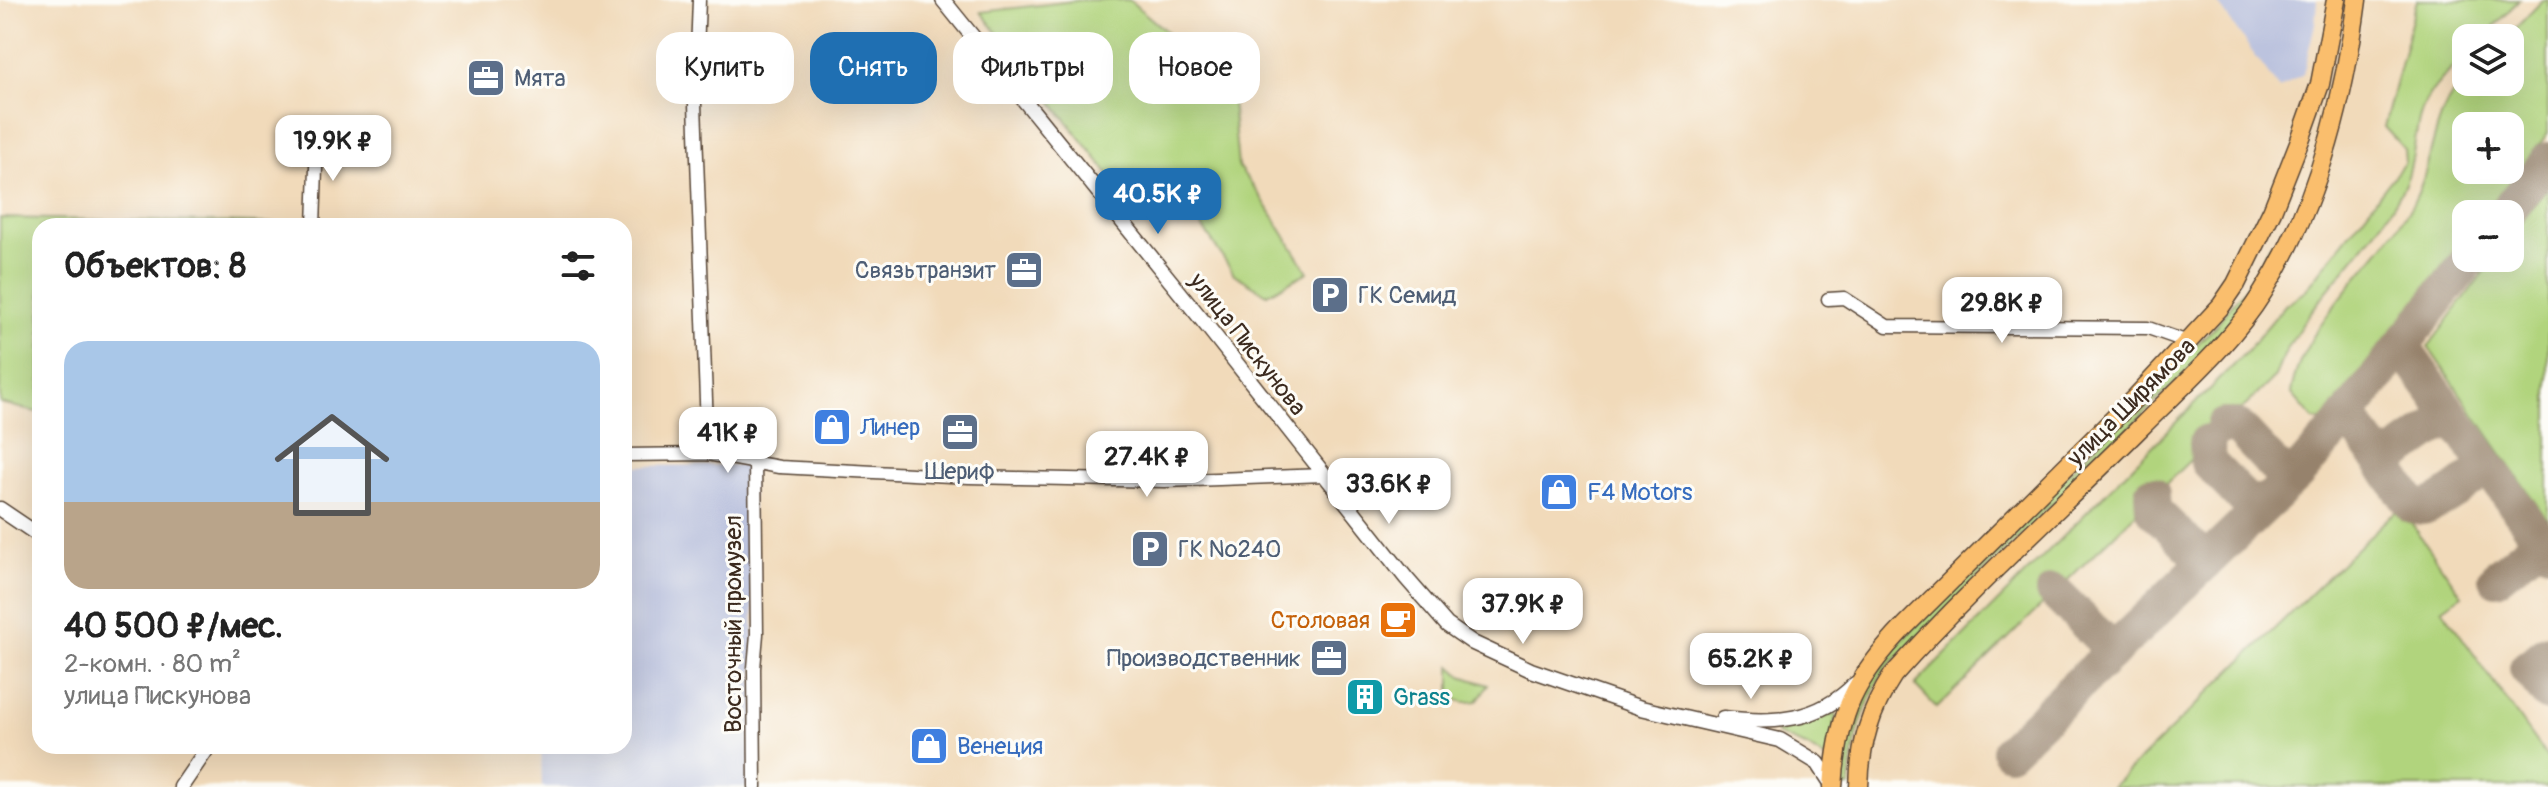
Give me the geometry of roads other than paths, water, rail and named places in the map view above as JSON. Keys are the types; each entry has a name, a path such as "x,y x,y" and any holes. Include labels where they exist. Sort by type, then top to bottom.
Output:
{"main road":[{"name":"улица Ширямова","path":"1833,786 1843,719 1861,678 1905,626 2188,342 2221,306 2236,284 2300,140 2320,84 2336,0"},
{"name":"улица Ширямова","path":"1859,787 1863,742 1871,714 1893,675 2227,339 2262,295 2309,203 2344,76 2357,0"},
{"path":"2300,140 2299,165 2304,170 2312,171 2317,166 2327,139"},
{"path":"2257,242 2267,230 2281,230 2289,239 2287,251"}],"street":[{"path":"699,0 695,118 708,454"},
{"name":"улица Пискунова","path":"943,0 1406,578 1447,625 1473,643 1531,670 1641,708 1780,740 1818,763 1833,786"},
{"path":"314,218 317,140"},
{"path":"1828,299 1844,298 1887,326 2148,328 2188,342"},
{"path":"632,455 708,454 779,467 969,477 1165,481 1324,475"},
{"name":"Восточный промузел","path":"755,462 755,787"},
{"path":"0,510 32,531"},
{"name":"улица Пискунова","path":"1641,708 1735,720 1777,720 1808,715 1825,708 1838,701 1861,678"},
{"path":"181,787 204,754"}],"place":[{"name":"Мята","path":"486,78"},
{"name":"Связьтранзит","path":"1024,270"},
{"name":"ГК Семид","path":"1330,295"},
{"name":"Линер","path":"832,427"},
{"name":"Шериф","path":"960,432"},
{"name":"F4 Motors","path":"1559,492"},
{"name":"ГК №240","path":"1150,549"},
{"name":"Столовая","path":"1398,620"},
{"name":"Производственник","path":"1329,658"},
{"name":"Grass","path":"1365,697"},
{"name":"Венеция","path":"929,746"}]}
